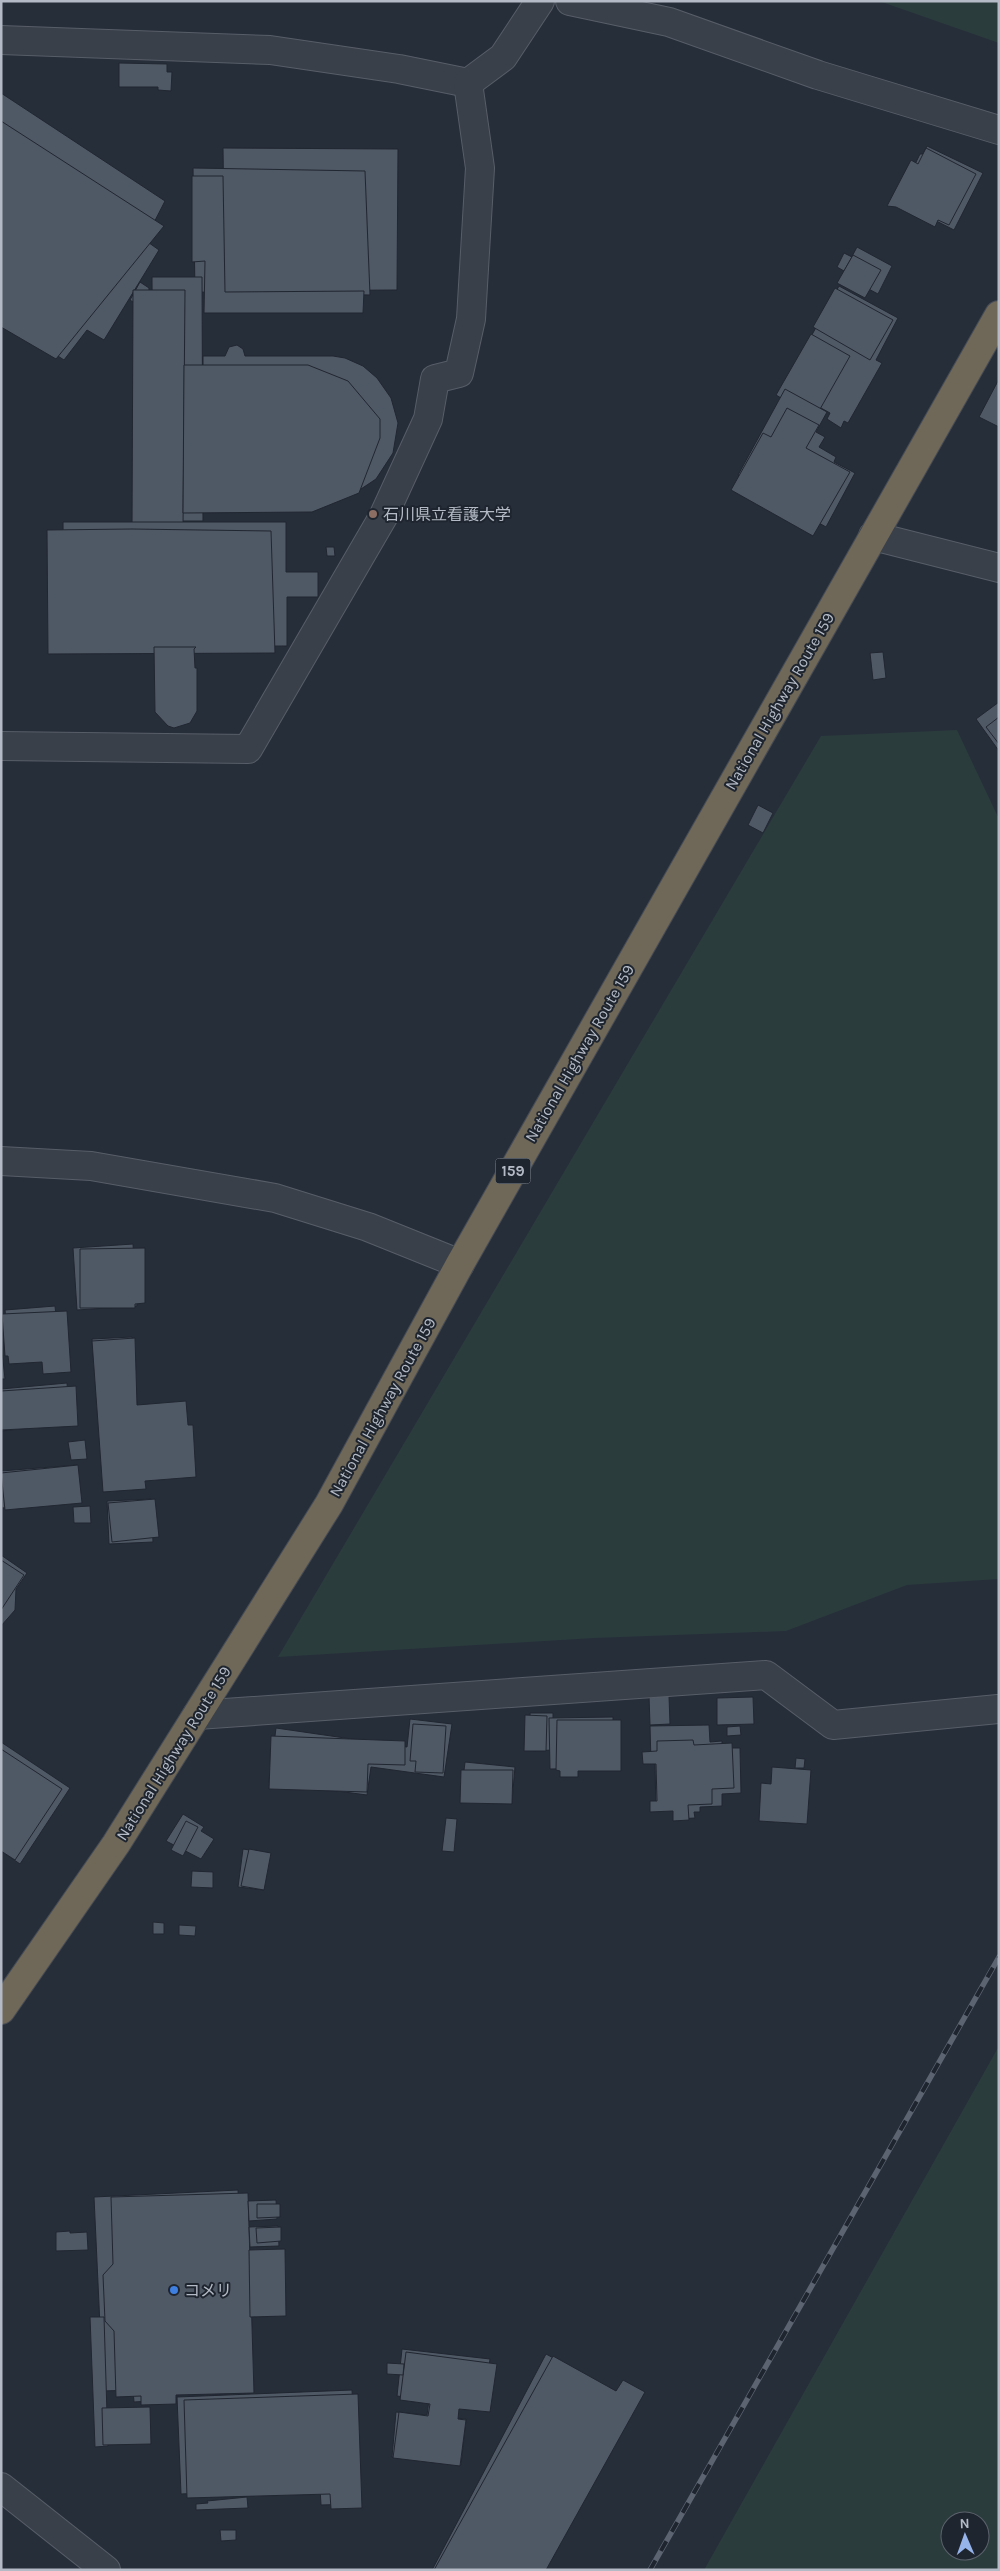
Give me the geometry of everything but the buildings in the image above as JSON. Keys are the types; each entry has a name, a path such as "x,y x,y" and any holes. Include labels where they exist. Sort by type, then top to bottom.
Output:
{"highway":[{"name":"National Highway Route 159","path":"1,2010 116,1844 329,1504 460,1264 999,315"}],"street":[{"path":"1,40 270,50 468,83 503,57 540,1"},
{"path":"570,1 669,22 818,75 999,130"},
{"path":"1,746 248,749 383,517 428,420 435,379 459,373 471,319 480,168 468,83"},
{"path":"873,536 999,568"},
{"path":"1,1161 91,1166 275,1198 368,1227 460,1264"},
{"path":"196,1715 766,1675 833,1725 998,1709"},
{"path":"1,2487 106,2570"}],"shaded area":[{"path":"879,1 999,1 999,43"},
{"path":"957,730 999,819 999,1579 907,1585 786,1631 594,1638 278,1657 821,736"},
{"path":"999,2046 999,2570 704,2570"}],"railway":[{"path":"650,2570 999,1957"}],"place":[{"name":"石川県立看護大学","path":"373,514"},
{"name":"コメリ","path":"174,2290"}]}
